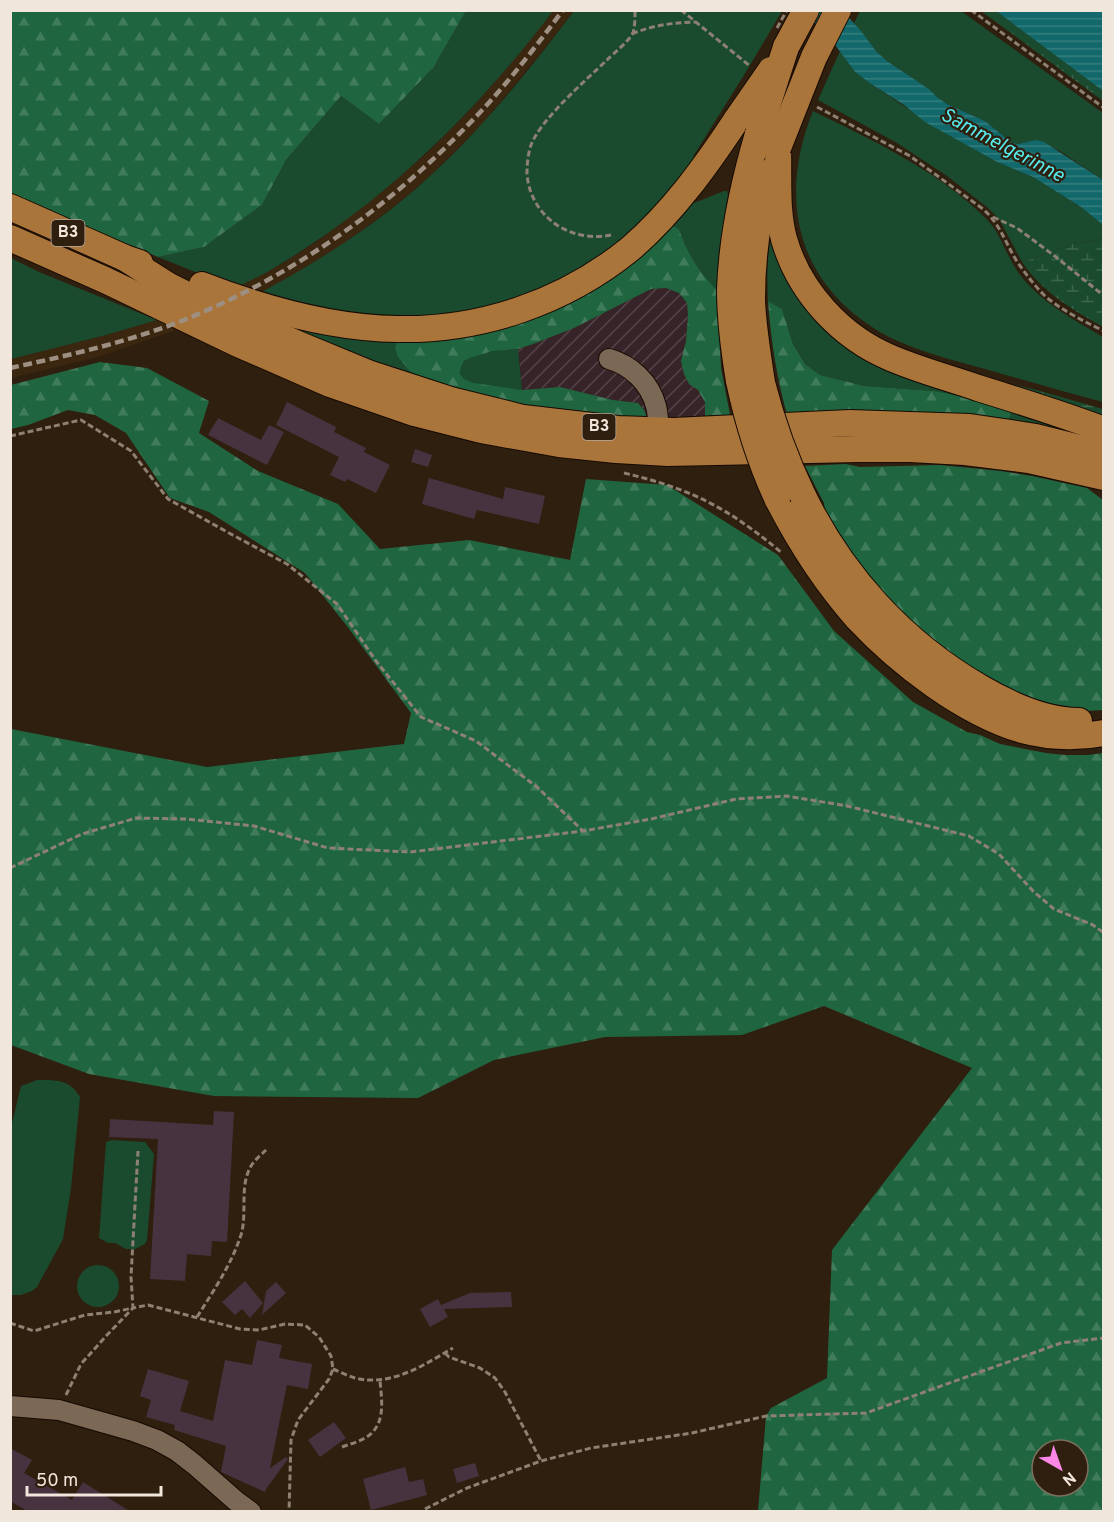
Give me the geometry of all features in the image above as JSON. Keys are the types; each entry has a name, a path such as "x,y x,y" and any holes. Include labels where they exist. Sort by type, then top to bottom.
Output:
{"main road":[{"name":"B3","path":"10,207 125,258 260,305 363,327 398,329 449,326 484,320 536,305 563,292 608,266 631,248 688,189 786,47 806,10"},
{"name":"B3","path":"838,10 807,74 768,141 740,204 732,260 731,316 750,382 772,420 812,516 841,561 895,624 963,678 1014,706 1059,720 1104,719"},
{"name":"B3","path":"768,141 786,47"},
{"path":"768,141 780,220 789,255 815,300 840,326 871,349 906,364 1041,407 1104,430"},
{"name":"B3","path":"10,238 330,384 414,413 481,430 549,442 668,453 910,449 965,452 1029,460 1104,477"},
{"name":"B3","path":"125,258 169,286 199,301 368,373 451,400 523,418 618,429 659,430 850,423 970,427 1036,436 1104,454"},
{"name":"B3","path":"750,382 750,429 777,498 792,528 857,617 928,681 1004,723 1025,730 1066,736 1104,733"},
{"name":"B3","path":"1075,470 1104,482"}],"street":[{"path":"609,359 629,368 650,391 656,406 659,430"},
{"path":"10,1406 59,1410 157,1440 177,1451 251,1512"}],"path":[{"path":"632,34 635,10"},
{"path":"614,234 593,237 580,235 559,227 550,220 534,201 530,192 527,168 531,147 544,126 632,34 669,23 696,22 681,10"},
{"path":"971,10 1104,108"},
{"path":"816,106 910,156 991,216 1017,228 1104,296"},
{"path":"991,216 1021,267 1046,297 1104,331"},
{"path":"10,436 81,420 131,451 168,499 287,564 337,604 376,661 421,717 476,741 537,787 583,831"},
{"path":"10,868 82,834 136,818 186,819 254,826 328,848 410,852 583,831 651,819 736,799 787,796 847,806 969,837 999,854 1032,891 1054,909 1094,925 1104,933"},
{"path":"197,1317 235,1252 242,1232 245,1180 252,1164 266,1150"},
{"path":"59,1410 81,1364 133,1308 131,1277 138,1151"},
{"path":"10,1323 34,1331 85,1315 148,1305 240,1329 259,1330 285,1324 305,1325 319,1337 331,1356 333,1369 329,1379 298,1420 291,1440 289,1512"},
{"path":"425,1509 467,1488 541,1461 591,1448 692,1433 766,1416 866,1413 1061,1343 1104,1338"},
{"path":"333,1369 355,1378 380,1381 404,1374 453,1348"},
{"path":"445,1353 449,1357 480,1368 495,1378 505,1392 541,1461"},
{"path":"342,1447 364,1439 375,1431 380,1421 382,1405 380,1381"}],"shaded area":[{"path":"553,11 574,11 484,122 429,177 345,243 297,273 256,295 235,288 277,267 319,240 426,154 501,75"},
{"path":"666,288 679,293 687,303 686,341 681,361 689,383 698,390 705,402 705,419 645,420 644,410 638,403 613,400 560,387 522,390 518,349 574,328 651,289"},
{"path":"157,320 176,330 98,357 11,378 10,359"}],"green space":[{"path":"10,11 466,11 433,68 379,124 341,96 286,160 262,205 204,247 158,257 11,194"},
{"path":"466,11 553,11 524,48 461,118 428,151 357,212 319,240 279,265 235,288 158,257 204,247 262,205 286,160 341,96 379,124 433,68"},
{"path":"574,11 782,11 694,155 691,168 663,205 581,274 486,312 374,320 256,295 347,241 410,194 469,138 506,97"},
{"path":"860,11 961,11 1103,113 1103,180 1060,151 1035,140 1018,144 1011,142 985,121 947,104 876,51 854,23"},
{"path":"981,11 996,11 1103,91 1103,101"},
{"path":"840,51 855,72 940,130 997,162 1033,177 1081,207 1103,225 1103,239 1073,244 1022,262 999,219 988,208 947,176 897,143 818,100"},
{"path":"813,111 878,143 919,167 940,180 985,217 996,231 1016,270 1029,285 1058,310 1103,337 1103,402 912,347 889,337 858,317 834,294 816,269 803,240 797,210 797,178 802,145"},
{"path":"727,191 728,195 720,245 717,290 694,262 679,229 671,225 685,208"},
{"path":"671,225 679,229 694,262 717,290 721,368 730,415 724,420 705,419 705,402 698,390 689,384 684,374 681,361 686,341 687,303 679,293 666,288 651,289 574,328 533,344 472,357 464,361 461,367 460,374 464,379 473,383 522,390 560,387 613,400 638,403 644,410 645,420 533,408 432,385 410,371 398,357 395,348 399,337 463,334"},
{"path":"773,232 819,314 1103,441 1027,423 1008,422 934,391 865,386 820,375 805,364 793,344 782,309 768,301 768,257"},
{"path":"1104,239 1103,327 1069,307 1049,291 1022,262 1073,244"},
{"path":"11,258 39,272 157,320 11,359"},
{"path":"768,301 782,309 793,344 805,364 820,375 865,386 934,391 981,401 1011,410 1008,422 788,418 775,360"},
{"path":"246,312 399,337 432,385"},
{"path":"518,349 522,390 479,385 467,381 461,375 462,364 475,355"},
{"path":"100,362 147,368 209,401 199,433 258,471 338,504 380,549 469,540 570,560 586,479 667,485 778,555 834,631 913,702 967,732 1000,744 1065,755 1103,753 1103,1511 758,1511 766,1416 771,1408 827,1378 832,1250 972,1068 824,1006 742,1035 605,1037 494,1060 418,1098 214,1096 89,1074 11,1045 11,729 207,767 404,744 411,713 305,573 209,512 170,498 126,433 95,415 68,410 11,429 11,385"},
{"path":"966,374 1033,389 1103,409 1103,420"},
{"path":"846,464 860,467 940,465 1001,471 1087,488 1103,500 1103,710 1066,712 1008,692 950,657 892,607 826,520 824,503 805,466"},
{"path":"37,1080 67,1084 80,1097 71,1188 63,1239 37,1287 21,1295 11,1295 11,1127 21,1086"},
{"path":"112,1140 145,1142 154,1154 147,1240 145,1244 135,1249 126,1249 99,1238 106,1142"},
{"path":"98,1265 113,1271 119,1286 113,1301 98,1307 83,1301 77,1286 83,1271"}],"water":[{"name":"Sammelgerinne","path":"803,11 843,11 887,61 947,104 985,121 1011,142 1018,144 1035,140 1044,142 1103,180 1103,225 1081,207 1033,177 997,162 925,122 904,105 871,84 855,72 830,38"},
{"path":"996,11 1103,11 1103,91"}],"building":[{"path":"287,402 336,427 334,432 366,448 364,452 390,465 376,493 347,479 345,482 330,475 339,457 276,425"},
{"path":"218,418 261,440 269,425 284,432 267,465 208,435"},
{"path":"415,449 432,455 428,467 411,462"},
{"path":"429,478 503,499 505,487 545,496 539,524 477,510 474,519 422,504"},
{"path":"214,1111 234,1112 227,1242 212,1241 211,1256 187,1254 185,1281 150,1279 158,1139 109,1137 110,1119 213,1125"},
{"path":"245,1281 263,1303 250,1318 242,1309 235,1315 222,1302"},
{"path":"276,1282 286,1293 262,1315 266,1291"},
{"path":"511,1292 512,1307 444,1309 448,1317 430,1327 420,1309 438,1299 441,1305 470,1293"},
{"path":"257,1340 282,1345 279,1358 312,1364 308,1389 287,1385 270,1468 286,1457 288,1459 265,1492 221,1472 226,1446 174,1430 175,1425 146,1417 151,1400 140,1396 148,1369 189,1381 180,1411 213,1421 225,1360 252,1365"},
{"path":"334,1422 346,1438 320,1457 308,1440"},
{"path":"10,1448 32,1460 24,1473 72,1500 83,1482 131,1512 29,1512 10,1501"},
{"path":"475,1463 479,1476 457,1483 453,1469"},
{"path":"405,1467 409,1482 423,1479 427,1495 371,1510 363,1479"}],"railway":[{"path":"10,368 146,334 227,301 301,260 370,213 434,158 503,87 563,10"}]}
